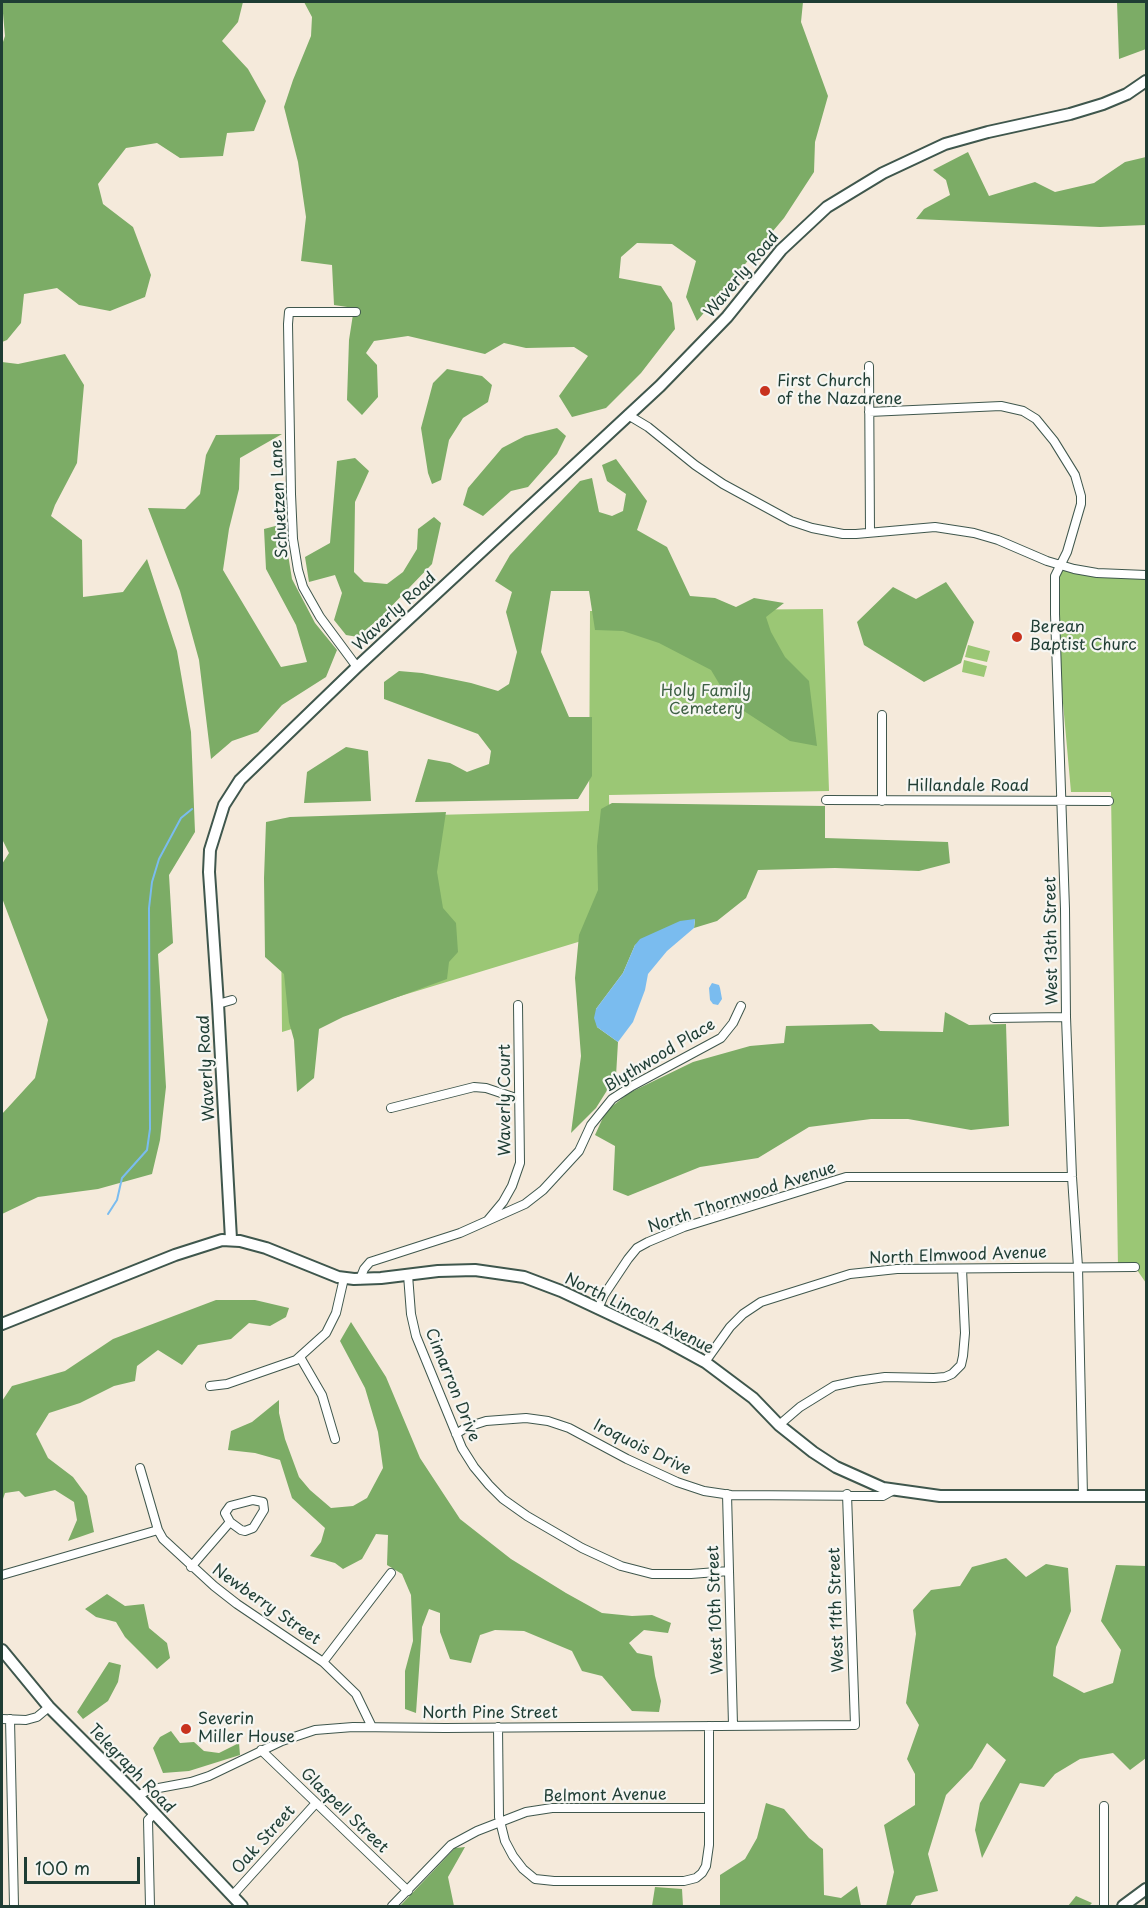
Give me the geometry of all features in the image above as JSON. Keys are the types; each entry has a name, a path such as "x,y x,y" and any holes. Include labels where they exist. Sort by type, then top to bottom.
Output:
{"street":[{"name":"Waverly Road","path":"231,1239 209,872 210,850 224,805 240,780 357,667 660,386 727,317 781,250 827,207 883,173 945,144 1092,108 1127,94 1146,81"},
{"name":"Schuetzen Lane","path":"356,312 289,312 291,494 298,570 303,587 320,617 357,667"},
{"path":"869,366 870,532"},
{"name":"West 13th Street","path":"869,411 1001,406 1023,411 1036,419 1054,441 1075,475 1081,496 1067,552 1055,576 1054,614 1065,909 1066,1017 1078,1267 1083,1496"},
{"path":"628,415 648,427 695,465 723,484 791,521 812,528 843,534 935,527 974,533 998,540 1061,565 1097,573 1146,575"},
{"path":"882,715 882,801"},
{"name":"Hillandale Road","path":"826,800 1109,801"},
{"path":"218,1004 232,1000"},
{"name":"Waverly Court","path":"487,1222 507,1194 520,1163 518,1005"},
{"name":"Blythwood Place","path":"360,1279 370,1262 460,1233 525,1204 543,1190 579,1151 591,1125 612,1099 722,1038 733,1023 741,1006"},
{"path":"994,1018 1066,1017"},
{"path":"391,1108 474,1087 486,1088 519,1099"},
{"name":"North Thornwood Avenue","path":"598,1308 628,1258 637,1248 648,1242 684,1227 846,1177 1072,1178"},
{"path":"2,1324 175,1255 212,1242 231,1239"},
{"name":"North Lincoln Avenue","path":"231,1239 266,1248 338,1277 360,1279 438,1271 475,1270 524,1277 561,1291 705,1362 753,1398 779,1425 813,1452 836,1467 892,1491 940,1496 1146,1496"},
{"name":"North Elmwood Avenue","path":"705,1362 742,1314 762,1302 850,1274 897,1269 1135,1267"},
{"path":"779,1425 800,1407 834,1386 885,1377 933,1378 952,1374 961,1365 963,1356 965,1333 963,1269"},
{"name":"Cimarron Drive","path":"408,1275 411,1314 416,1336 456,1434 474,1467 503,1499 582,1548 621,1566 652,1574 729,1571"},
{"path":"210,1386 227,1384 300,1357 326,1333 336,1313 345,1278"},
{"path":"300,1357 322,1395 335,1439"},
{"name":"Iroquois Drive","path":"456,1434 467,1427 486,1421 526,1418 548,1421 569,1428 627,1459 677,1482 704,1491 727,1494 883,1496 892,1491"},
{"name":"Newberry Street","path":"140,1467 158,1530 163,1539 191,1567 237,1604 323,1662 356,1694 372,1727"},
{"name":"West 10th Street","path":"727,1494 733,1725"},
{"name":"West 11th Street","path":"847,1494 855,1725"},
{"path":"253,1500 263,1502 264,1510 253,1528 245,1532 230,1522 225,1513 230,1506 253,1500"},
{"path":"191,1567 230,1522"},
{"path":"2,1575 158,1530"},
{"path":"323,1662 391,1573"},
{"name":"Telegraph Road","path":"2,1650 49,1707 138,1796 242,1906"},
{"path":"14,1906 6,1719 26,1720 37,1717 49,1707"},
{"name":"North Pine Street","path":"138,1796 148,1790 191,1782 209,1776 261,1750 315,1730 372,1727 855,1725"},
{"path":"498,1727 500,1821 505,1840 513,1856 535,1879 684,1881 696,1878 706,1866 709,1845 709,1726"},
{"name":"Glaspell Street","path":"261,1750 408,1891"},
{"name":"Oak Street","path":"232,1896 316,1803"},
{"path":"1104,1806 1104,1906"},
{"name":"Belmont Avenue","path":"392,1906 451,1845 500,1821 526,1812 552,1808 709,1808"},
{"path":"150,1906 148,1820 154,1814"},
{"path":"1124,1906 1146,1889"}],"green space":[{"path":"2,2 243,2 238,22 222,41 248,69 266,101 254,131 227,133 223,156 180,158 157,143 126,148 98,184 103,204 133,227 151,275 145,297 110,311 79,305 57,288 24,294 21,323 7,340 2,342 2,45 5,36"},
{"path":"304,2 803,2 801,22 828,96 815,142 814,172 784,218 697,321 686,297 696,261 672,244 637,243 621,257 619,278 661,286 672,303 675,329 641,373 606,408 572,417 559,396 588,356 574,347 526,348 504,343 485,354 408,336 374,341 366,353 377,365 378,397 362,415 347,400 349,340 354,308 334,305 332,265 301,261 306,217 298,162 284,107 311,36 312,17"},
{"path":"1117,2 1146,2 1146,49 1119,59"},
{"path":"968,152 989,196 1035,182 1055,192 1094,183 1125,162 1146,157 1146,225 1100,227 916,219 924,209 950,195 946,180 933,170"},
{"path":"65,354 84,385 77,463 51,516 82,540 83,597 123,592 147,559 177,651 191,732 195,832 169,875 173,943 158,954 166,1087 160,1140 152,1174 98,1189 38,1197 2,1214 2,1114 35,1078 48,1020 2,898 2,864 9,853 2,839 2,362 18,364"},
{"path":"447,369 482,376 492,385 488,402 463,418 449,440 441,480 432,484 428,473 421,428 433,383"},
{"path":"557,428 566,436 557,454 528,487 511,491 483,516 463,505 468,488 502,448 525,436"},
{"path":"282,434 240,458 239,489 229,529 223,570 281,667 307,662 296,625 266,569 264,529 283,524 292,579 315,623 337,650 326,677 282,705 258,732 232,741 211,759 199,660 180,591 148,508 185,509 200,494 206,455 216,435"},
{"path":"355,458 369,471 355,502 354,572 364,582 387,584 403,572 417,549 418,529 434,517 441,523 432,564 383,615 358,637 346,635 334,620 342,593 335,575 309,582 305,557 330,543 337,461"},
{"path":"616,459 647,501 637,530 667,547 690,596 715,598 736,607 754,598 784,603 766,617 771,632 785,657 809,681 817,746 790,741 730,702 711,670 659,643 623,631 595,630 589,591 551,591 541,652 569,717 592,717 592,776 578,799 415,802 428,759 450,763 467,772 489,764 491,751 478,734 384,699 384,682 399,671 422,673 498,691 509,684 517,652 506,612 512,592 495,581 510,555 580,481 592,478 599,512 612,516 623,511 626,494 607,481 602,465"},
{"path":"1061,565 1146,575 1146,1283 1135,1267 1118,1268 1111,792 1071,792 1055,614 1055,576"},
{"path":"946,582 974,622 961,663 924,682 864,645 857,622 893,587 916,599"},
{"name":"Holy Family Cemetery","path":"823,609 829,791 609,795 611,932 282,1032 280,819 589,811 590,611"},
{"path":"968,645 990,651 987,662 965,657"},
{"path":"964,660 987,666 984,677 962,672"},
{"path":"346,747 368,751 371,801 304,803 307,772"},
{"path":"612,803 825,806 825,838 948,842 950,863 919,871 835,868 758,870 746,898 717,921 694,928 695,920 635,945 623,973 596,1009 597,1027 618,1042 616,1076 596,1108 571,1133 581,1056 575,978 579,935 598,890 597,846 601,809"},
{"path":"446,812 437,872 443,908 456,923 458,952 449,962 447,979 343,1017 319,1029 314,1078 297,1092 294,1040 289,1022 284,974 265,957 266,822 290,817"},
{"path":"945,1012 969,1025 1006,1024 1009,1126 971,1130 908,1119 871,1119 809,1127 758,1158 700,1167 628,1196 613,1190 615,1146 595,1135 606,1111 629,1093 693,1062 750,1046 784,1043 786,1026 872,1024 880,1031 943,1032"},
{"path":"216,1300 255,1300 289,1308 286,1317 270,1326 249,1323 231,1339 198,1345 182,1365 158,1350 137,1366 135,1381 114,1386 80,1403 49,1413 36,1434 48,1458 73,1477 87,1496 94,1532 68,1541 77,1520 74,1502 55,1490 25,1497 19,1491 5,1493 2,1502 2,1401 12,1386 65,1371 113,1339"},
{"path":"351,1322 386,1377 420,1458 460,1519 511,1559 602,1613 652,1615 671,1623 668,1633 644,1630 629,1643 637,1653 652,1656 661,1701 659,1712 632,1711 602,1676 582,1671 572,1651 524,1631 495,1630 480,1635 471,1663 450,1659 440,1632 440,1613 429,1609 422,1627 416,1713 405,1709 405,1671 413,1641 411,1595 402,1574 387,1565 388,1535 376,1534 362,1559 343,1569 335,1563 310,1556 321,1542 325,1528 292,1498 280,1460 255,1453 228,1450 231,1431 252,1422 279,1400 279,1413 285,1439 299,1477 310,1490 331,1508 353,1506 367,1498 383,1468 378,1432 365,1388 340,1341"},
{"path":"1006,1558 1026,1577 1046,1564 1068,1568 1071,1611 1056,1647 1053,1676 1084,1693 1113,1683 1121,1650 1101,1621 1116,1565 1146,1566 1146,1758 1130,1770 1113,1753 1080,1759 1055,1774 1044,1787 1020,1783 982,1858 975,1830 980,1803 1006,1760 987,1743 972,1768 946,1795 928,1854 938,1891 916,1896 910,1906 886,1906 894,1872 884,1825 915,1805 915,1774 907,1759 919,1725 906,1703 916,1634 913,1610 931,1590 960,1586 972,1567"},
{"path":"107,1594 125,1606 144,1604 149,1628 167,1643 170,1658 157,1669 125,1637 116,1622 96,1617 85,1609"},
{"path":"109,1662 121,1665 118,1682 108,1701 83,1719 77,1712"},
{"path":"171,1731 180,1743 194,1742 204,1751 219,1753 239,1743 240,1755 189,1771 163,1773 153,1748 160,1737"},
{"path":"766,1803 784,1809 809,1838 823,1849 824,1895 841,1898 857,1886 861,1906 720,1906 720,1875 745,1859 757,1838"},
{"path":"465,1847 448,1877 454,1906 400,1906 455,1848"},
{"path":"655,1887 682,1889 683,1906 652,1906"},
{"path":"1076,1896 1092,1903 1089,1906 1068,1906"}],"water":[{"path":"695,919 694,928 667,951 648,974 645,990 633,1022 618,1042 597,1027 594,1018 596,1009 623,973 640,939 680,921"},
{"path":"712,983 719,985 720,988 722,999 718,1005 713,1004 710,1000 709,988"}],"waterway":[{"path":"108,1214 117,1200 122,1178 147,1150 150,1129 149,908 152,882 159,859 181,818 192,809"}],"place":[{"name":"First Church of the Nazarene","path":"765,391"},
{"name":"Berean Baptist Churc","path":"1017,637"},
{"name":"Severin Miller House","path":"186,1729"}]}
